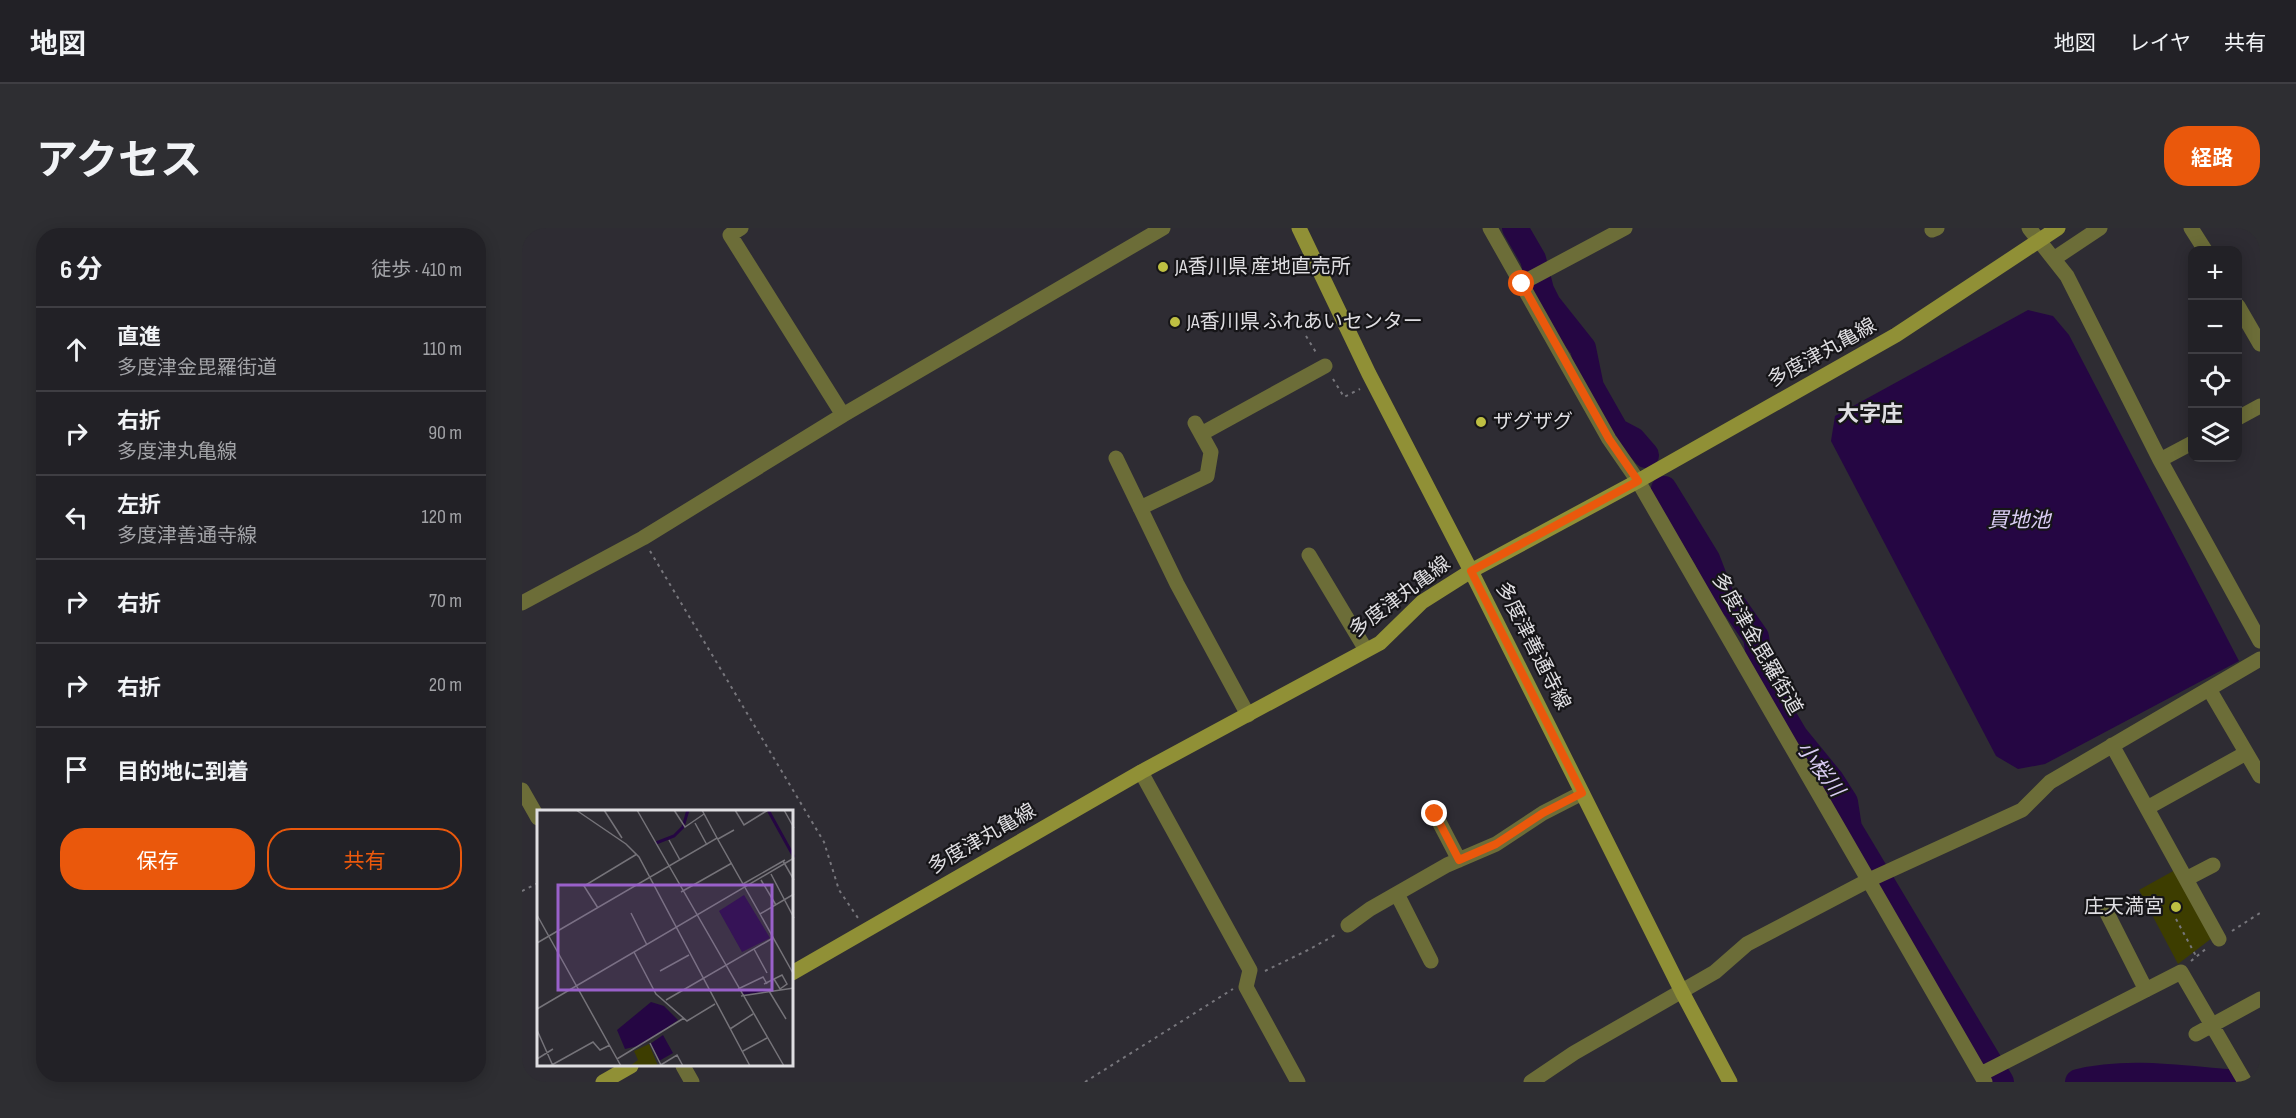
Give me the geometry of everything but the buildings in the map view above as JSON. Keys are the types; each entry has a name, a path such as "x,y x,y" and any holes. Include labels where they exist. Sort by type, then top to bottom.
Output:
{"main road":[{"name":"多度津善通寺線","path":"1299,228 1368,374 1471,571 1682,992 1730,1082"},
{"name":"多度津丸亀線","path":"794,972 1142,772 1380,643 1422,602 1471,571 1638,481 1896,335 2058,228"},
{"path":"603,1082 628,1067"}],"street":[{"path":"741,228 730,235 843,415"},
{"path":"522,603 643,538 843,415 1163,228"},
{"name":"多度津金毘羅街道","path":"1490,228 1526,281 1609,439 1638,481 1983,1078"},
{"path":"1526,281 1625,228"},
{"path":"2030,228 2067,276 2160,460 2260,641"},
{"path":"2055,258 2100,228"},
{"path":"2192,228 2203,246"},
{"path":"2242,313 2260,344"},
{"path":"1140,508 1207,476 1211,452 1198,428 1325,366"},
{"path":"2242,416 2260,406"},
{"path":"2160,460 2188,446"},
{"path":"1116,458 1176,584 1248,715"},
{"path":"1309,555 1366,650"},
{"path":"1531,1082 1574,1053 1715,972 1747,944 1869,880 2022,810 2050,782 2260,659"},
{"path":"2209,689 2260,776"},
{"path":"2112,745 2219,939"},
{"path":"2147,808 2246,753"},
{"path":"1142,772 1251,970 1247,982 1298,1082"},
{"path":"522,790 537,816"},
{"path":"1348,925 1397,894 1459,860 1496,844 1543,813 1582,793"},
{"path":"1435,814 1459,860"},
{"path":"2186,879 2213,866"},
{"path":"1397,894 1430,961"},
{"path":"2107,913 2127,938 2146,990"},
{"path":"1983,1078 2181,972 2246,1082"},
{"path":"2196,1034 2260,999"},
{"path":"684,1067 692,1082"}],"path":[{"path":"643,538 824,842 838,890 866,930"},
{"path":"522,891 537,884"},
{"path":"2176,919 2196,957"},
{"path":"1085,1082 1237,987 1330,939 1348,925"}],"shaded area":[{"path":"2175,870 2212,938 2178,964 2139,890"}],"water":[{"name":"買地池","path":"2028,310 2053,316 2069,335 2239,661 2045,764 2018,769 1996,756 1831,441 1835,416"}],"waterway":[{"name":"小桜川","path":"1515,228 1533,259 1541,290 1548,304 1583,348 1591,387 1616,431 1633,440 1646,455"},
{"name":"小桜川","path":"1664,489 1707,559 1722,598 1735,607 1756,637 1763,682 1795,736 1831,780 1845,802 1849,828 2001,1082"},
{"name":"小桜川","path":"2078,1082 2115,1076 2171,1077 2227,1082"}],"place":[{"name":"JA香川県 産地直売所","path":"1163,267"},
{"name":"JA香川県 ふれあいセンター","path":"1175,322"},
{"name":"ザグザグ","path":"1481,422"},
{"name":"庄天満宮","path":"2176,907"}],"district":[{"name":"大字庄","path":"1870,414"}],"route":[{"path":"1435,814 1459,860 1496,844 1543,813 1582,793 1471,571 1638,481 1609,439 1522,284"}]}
